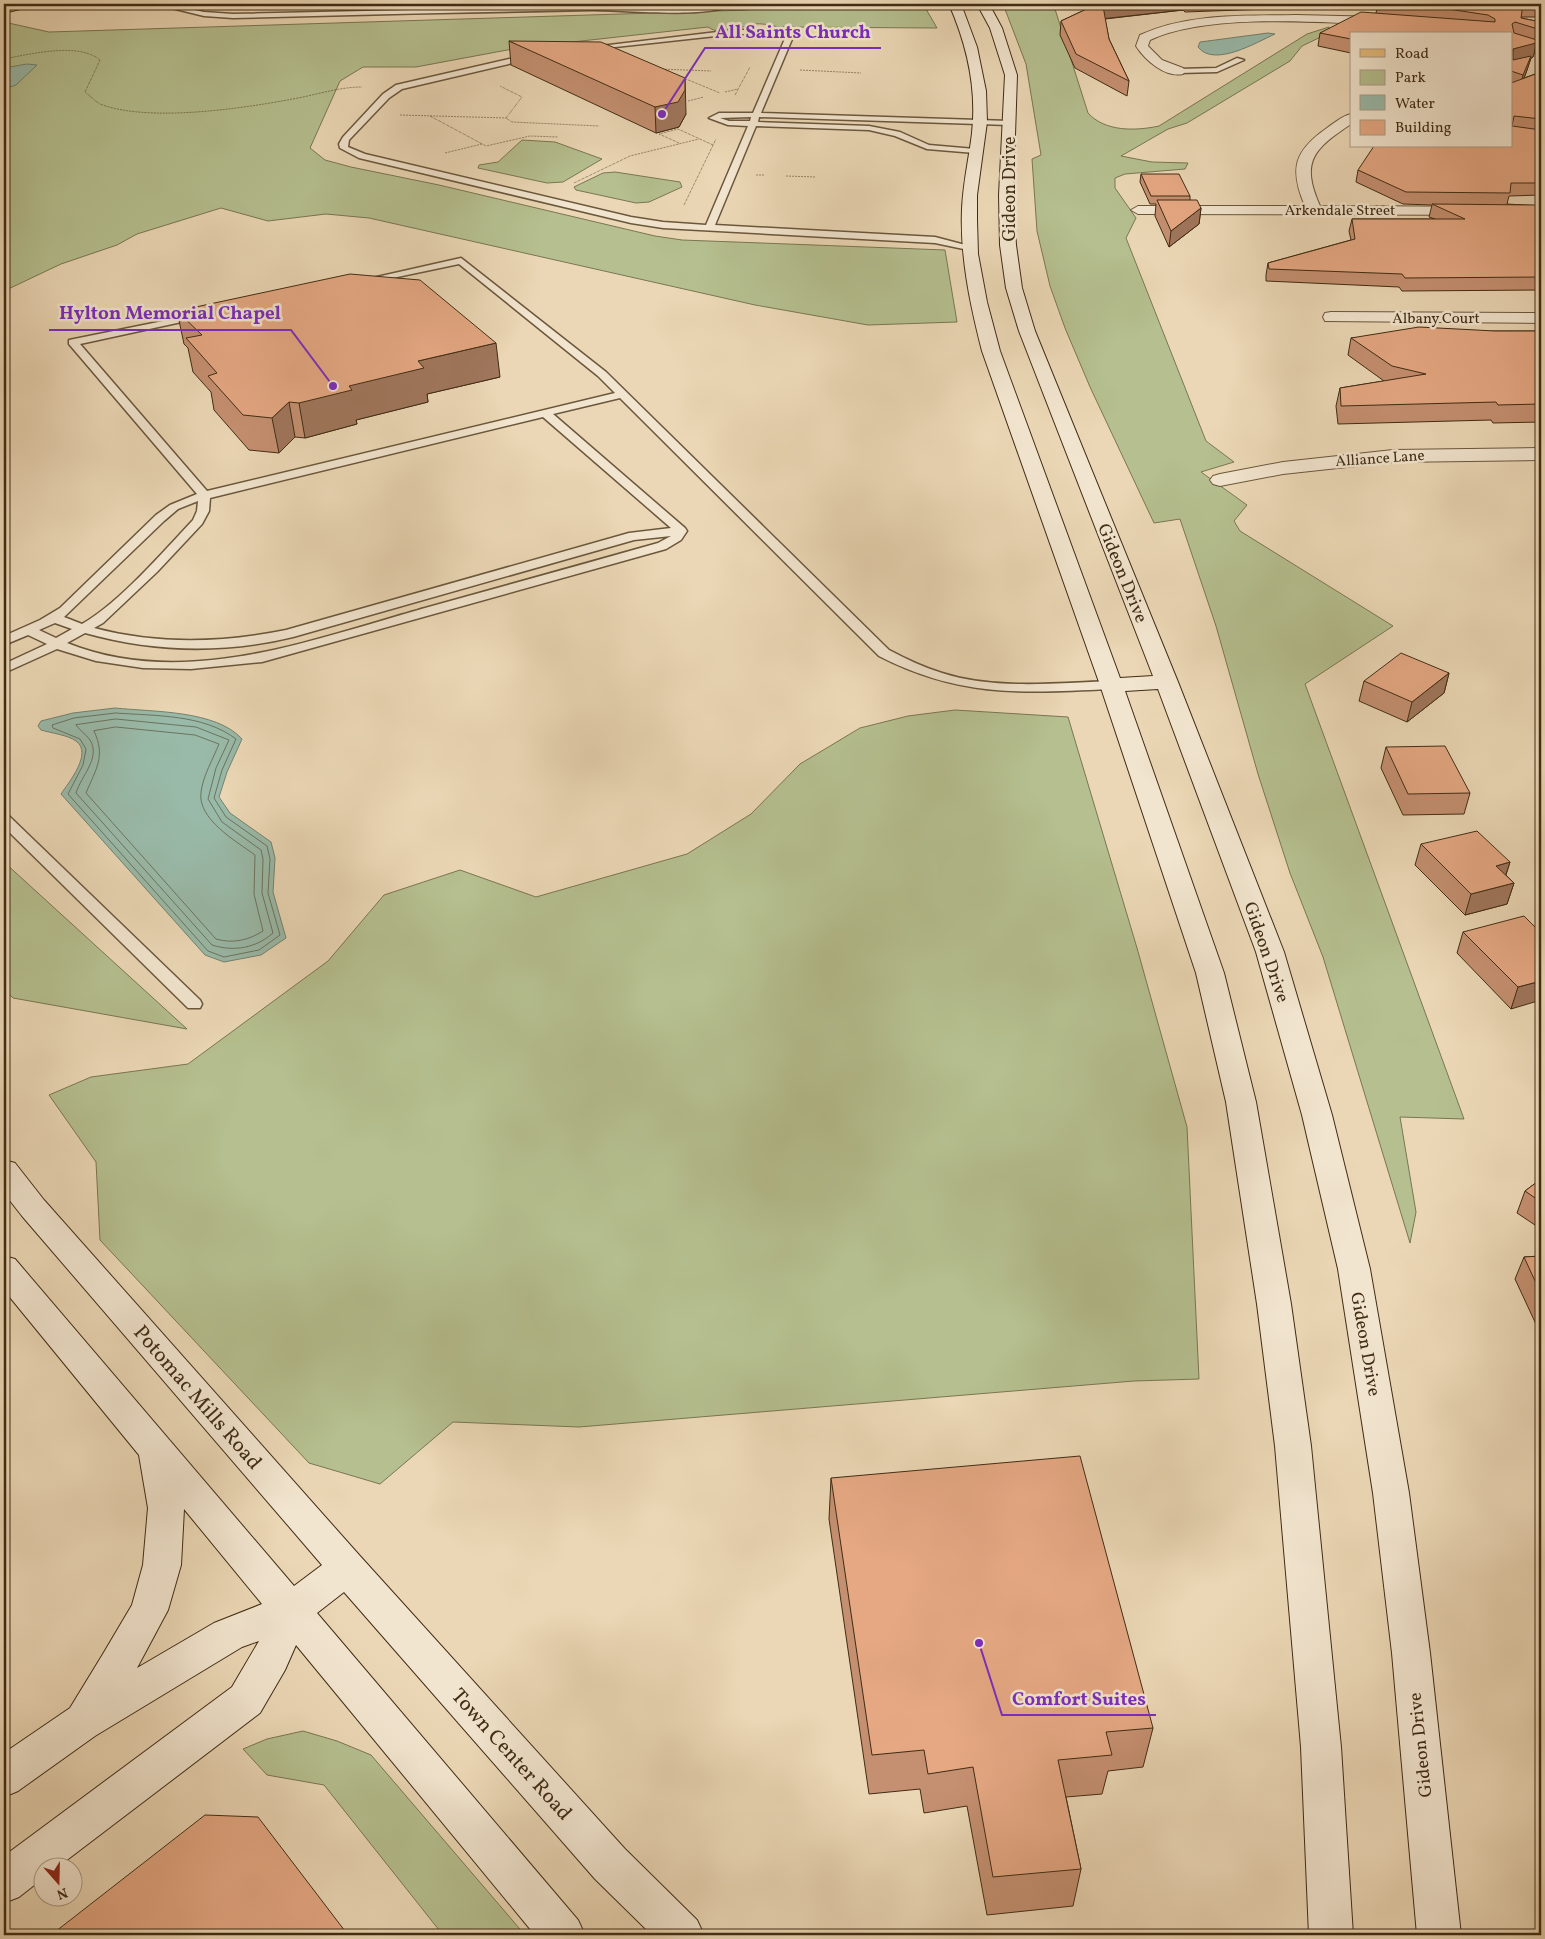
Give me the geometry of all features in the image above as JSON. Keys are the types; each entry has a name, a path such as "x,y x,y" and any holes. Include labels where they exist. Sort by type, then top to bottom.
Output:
{"main road":[{"path":"4,10 28,4"},
{"name":"Gideon Drive","path":"955,4 967,30 974,53 980,89 980,122 968,218 976,296 991,351 1111,685 1210,973 1241,1102 1274,1304 1293,1446 1321,1748 1331,1935"},
{"name":"Gideon Drive","path":"983,4 996,28 1011,75 1006,194 1008,245 1014,288 1024,323 1167,682 1270,952 1317,1115 1354,1269 1393,1503 1411,1653 1439,1935"},
{"path":"1179,70 1163,65 1145,53 1142,46 1144,38 1169,26 1196,23 1311,19 1400,22"},
{"path":"1512,41 1541,50"},
{"path":"1314,210 1304,188 1301,174 1303,160 1308,150 1350,119"},
{"name":"Arkendale Street","path":"1138,210 1541,211"},
{"name":"Albany Court","path":"1331,317 1541,318"},
{"name":"Alliance Lane","path":"1220,480 1282,468 1393,456 1541,454"},
{"path":"1111,685 1167,682"},
{"name":"Potomac Mills Road","path":"4,1171 347,1568"},
{"path":"4,1268 563,1935"},
{"path":"81,1723 117,1667 149,1610 162,1566 166,1508 157,1452"},
{"path":"4,1777 81,1723 228,1634 291,1611 347,1568"},
{"name":"Town Center Road","path":"347,1568 610,1864 682,1935"},
{"path":"4,1882 246,1700 271,1657 291,1611"}],"lane":[{"path":"158,4 204,14 233,16 594,8 649,10 711,7 731,4"},
{"path":"185,10 200,6"},
{"path":"581,49 716,34 768,31 791,32 709,229"},
{"path":"542,54 416,81 393,90 346,139 343,144 344,148 362,156 631,220 709,229 935,240 970,249"},
{"path":"1179,70 1217,70 1240,60"},
{"path":"975,151 928,147 897,134 869,128 728,123 713,118 719,115 756,115 1009,123"},
{"path":"354,283 461,261 602,374 884,653 907,666 928,675 958,683 990,688 1016,689 1111,685"},
{"path":"4,669 83,630 111,609 189,532 203,511 204,496 73,342 209,314"},
{"path":"4,641 54,618 78,600 160,518 174,507 194,498 623,394"},
{"path":"545,413 681,531"},
{"path":"54,618 83,630 120,639 168,646 246,642 288,634 633,536 681,531"},
{"path":"28,630 57,644 90,655 151,664 204,665 262,658 662,546 678,537 681,531"},
{"path":"4,819 194,1004"}],"path":[{"path":"734,98 768,31"},
{"path":"4,59 75,50 93,53 100,60 85,92 88,97 100,105 132,110 211,110 266,104 358,87 393,90"},
{"path":"652,66 669,72"},
{"path":"749,68 861,73"},
{"path":"652,71 661,69 711,71"},
{"path":"678,76 721,93"},
{"path":"496,84 522,96 506,118"},
{"path":"392,114 506,118 512,122 599,126"},
{"path":"429,116 486,146 530,136 558,137"},
{"path":"679,144 659,134 678,129 713,145"},
{"path":"682,209 719,132"},
{"path":"571,185 630,156 699,139"},
{"path":"438,155 482,144"},
{"path":"786,176 814,178"}],"green space":[{"path":"746,4 783,4 785,9 927,5 926,9 937,28 780,27 758,24 719,31 708,27 518,48 416,67 363,67 340,81 310,148 325,160 351,167 439,185 655,236 682,240 945,250 957,322 868,325 755,305 369,218 326,214 268,221 221,208 137,234 117,245 61,264 4,291 4,22 49,32 748,10"},
{"path":"1003,4 1074,4 1054,6 1088,113 1103,124 1131,129 1159,126 1307,34 1329,27 1329,33 1302,46 1290,61 1187,123 1168,129 1121,156 1152,162 1188,163 1185,169 1125,174 1115,178 1115,188 1136,218 1126,238 1206,441 1234,462 1201,472 1247,505 1234,521 1240,531 1393,626 1305,684 1464,1119 1400,1117 1416,1212 1410,1243 1323,957 1290,873 1258,774 1216,626 1180,519 1154,523 1090,387 1065,328 1050,286 1037,231 1032,159 1041,155 1026,64"},
{"path":"522,140 555,142 602,159 563,182 547,183 478,168 479,165 498,162"},
{"path":"615,172 680,182 682,187 649,202 636,203 576,190 574,187 603,173"},
{"path":"955,710 1068,717 1137,948 1187,1127 1199,1379 1134,1381 579,1427 453,1422 380,1484 309,1463 100,1240 96,1162 49,1095 91,1077 188,1064 328,961 384,895 460,870 536,897 687,854 751,814 800,764 860,728 908,716"},
{"path":"4,862 187,1029 13,998 4,989"},
{"path":"303,1731 337,1741 371,1755 525,1935 443,1935 324,1785 267,1775 243,1749 267,1739"}],"water":[{"path":"1268,33 1275,34 1247,47 1225,54 1214,55 1205,53 1198,47 1200,42"},
{"path":"27,64 37,65 16,85 4,89 4,68"},
{"path":"115,708 183,714 217,722 242,739 227,772 219,797 230,813 271,842 275,858 273,892 286,938 261,955 224,962 205,955 61,794 78,768 82,753 81,746 69,737 41,730 38,726 41,721 73,713"}],"building":[{"path":"1092,4 1123,4 1103,6 1109,39 1129,81 1076,54 1061,21 1093,6"},
{"path":"1387,4 1523,4 1521,18 1541,22 1541,30 1515,22 1512,24 1514,33 1537,40 1536,43 1513,49 1513,60 1531,56 1523,75 1512,71 1512,32 1350,32 1350,39 1320,33 1361,12 1495,22 1495,19 1488,15 1428,6"},
{"path":"509,41 601,42 685,78 685,90 678,102 655,107"},
{"path":"1541,72 1541,119 1514,116 1512,126 1512,83"},
{"path":"1512,126 1541,130 1541,183 1511,183 1510,193 1406,192 1358,170 1373,148 1512,148"},
{"path":"1141,174 1179,174 1190,196 1151,196"},
{"path":"1157,200 1197,200 1201,208 1171,231"},
{"path":"1432,204 1541,206 1541,277 1405,278 1402,274 1269,269 1268,263 1355,239 1352,219 1465,219"},
{"path":"350,274 420,280 496,343 418,361 424,368 349,386 352,390 299,403 289,402 272,418 243,415 208,376 217,373 186,338 202,335 177,311"},
{"path":"1419,327 1495,331 1541,331 1541,404 1498,405 1496,402 1341,406 1340,388 1426,374 1392,366 1351,338"},
{"path":"1401,653 1449,673 1412,702 1364,681"},
{"path":"1445,746 1470,793 1408,794 1386,747"},
{"path":"1477,831 1510,862 1496,866 1514,883 1471,894 1421,844"},
{"path":"1524,916 1541,933 1541,981 1518,987 1463,932"},
{"path":"1541,1179 1541,1202 1525,1191"},
{"path":"1541,1256 1541,1294 1524,1257"},
{"path":"1080,1456 1153,1728 1106,1732 1112,1755 1058,1760 1081,1869 993,1877 973,1767 928,1774 924,1750 872,1755 831,1478"},
{"path":"205,1815 258,1817 348,1935 51,1935"}],"place":[{"name":"All Saints Church","path":"662,114"},
{"name":"Hylton Memorial Chapel","path":"333,386"},
{"name":"Comfort Suites","path":"979,1643"}]}
